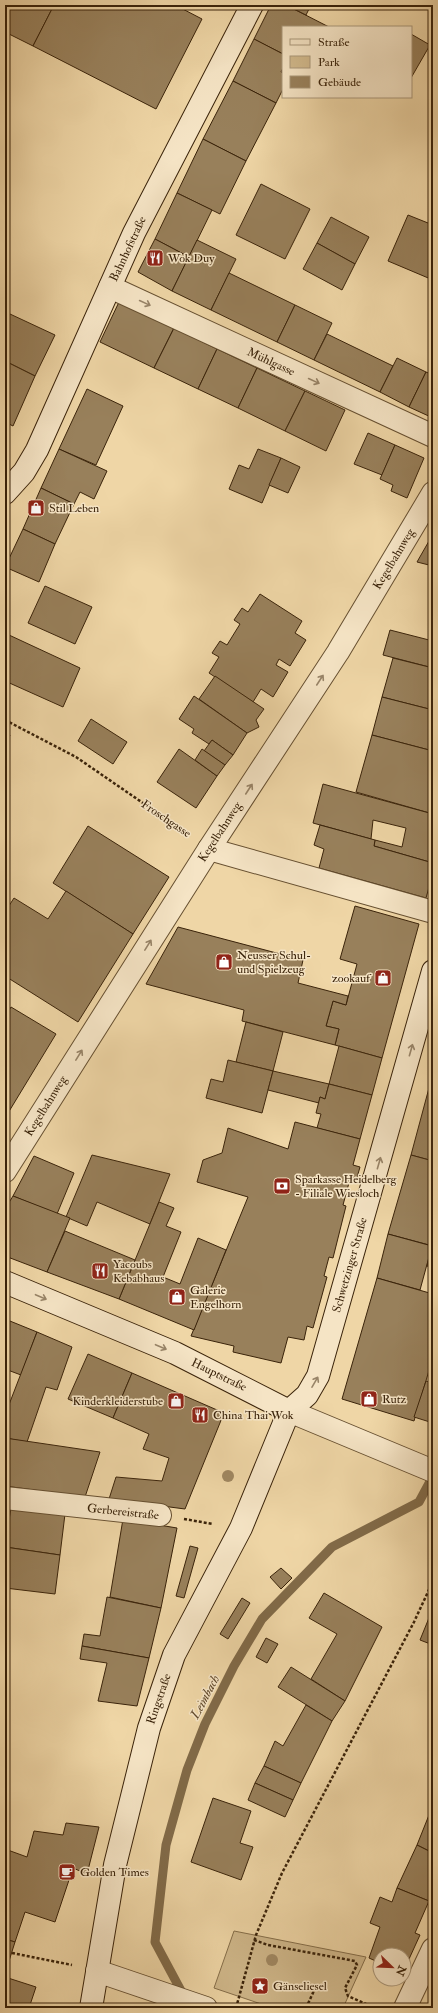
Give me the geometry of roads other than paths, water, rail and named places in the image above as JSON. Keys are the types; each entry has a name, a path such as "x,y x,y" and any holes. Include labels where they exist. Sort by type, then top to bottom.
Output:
{"street":[{"name":"Bahnhofstraße","path":"5,493 24,472 37,450 134,233 252,5"},
{"name":"Mühlgasse","path":"110,287 433,436"},
{"name":"Kegelbahnweg","path":"5,1170 209,849 338,652 433,493"},
{"path":"209,849 433,912"},
{"name":"Schwetzinger Straße","path":"289,1411 307,1395 318,1376 433,971"},
{"name":"Hauptstraße","path":"5,1282 175,1353 289,1411 413,1464 433,1471"},
{"name":"Ringstraße","path":"91,2008 115,1865 149,1728 174,1655 241,1528 289,1411"},
{"name":"Gerbereistraße","path":"5,1498 160,1515"},
{"path":"405,2008 433,1949"},
{"path":"97,1970 206,2008"}],"waterway":[{"name":"Leimbach","path":"185,1998 155,1942 166,1845 187,1770 205,1724 234,1666 262,1619 332,1547 419,1502 433,1476"}],"place":[{"name":"Wok Duy","path":"155,258"},
{"name":"Stil Leben","path":"36,508"},
{"name":"Neusser Schul- und Spielzeug","path":"224,962"},
{"name":"zookauf","path":"383,978"},
{"name":"Sparkasse Heidelberg - Filiale Wiesloch","path":"282,1186"},
{"name":"Yacoubs Kebabhaus","path":"100,1271"},
{"name":"Galerie Engelhorn","path":"177,1297"},
{"name":"Rutz","path":"369,1399"},
{"name":"Kinderkleiderstube","path":"176,1401"},
{"name":"China Thai Wok","path":"200,1415"},
{"name":"Golden Times","path":"67,1872"},
{"name":"Gänseliesel","path":"260,1986"}]}
